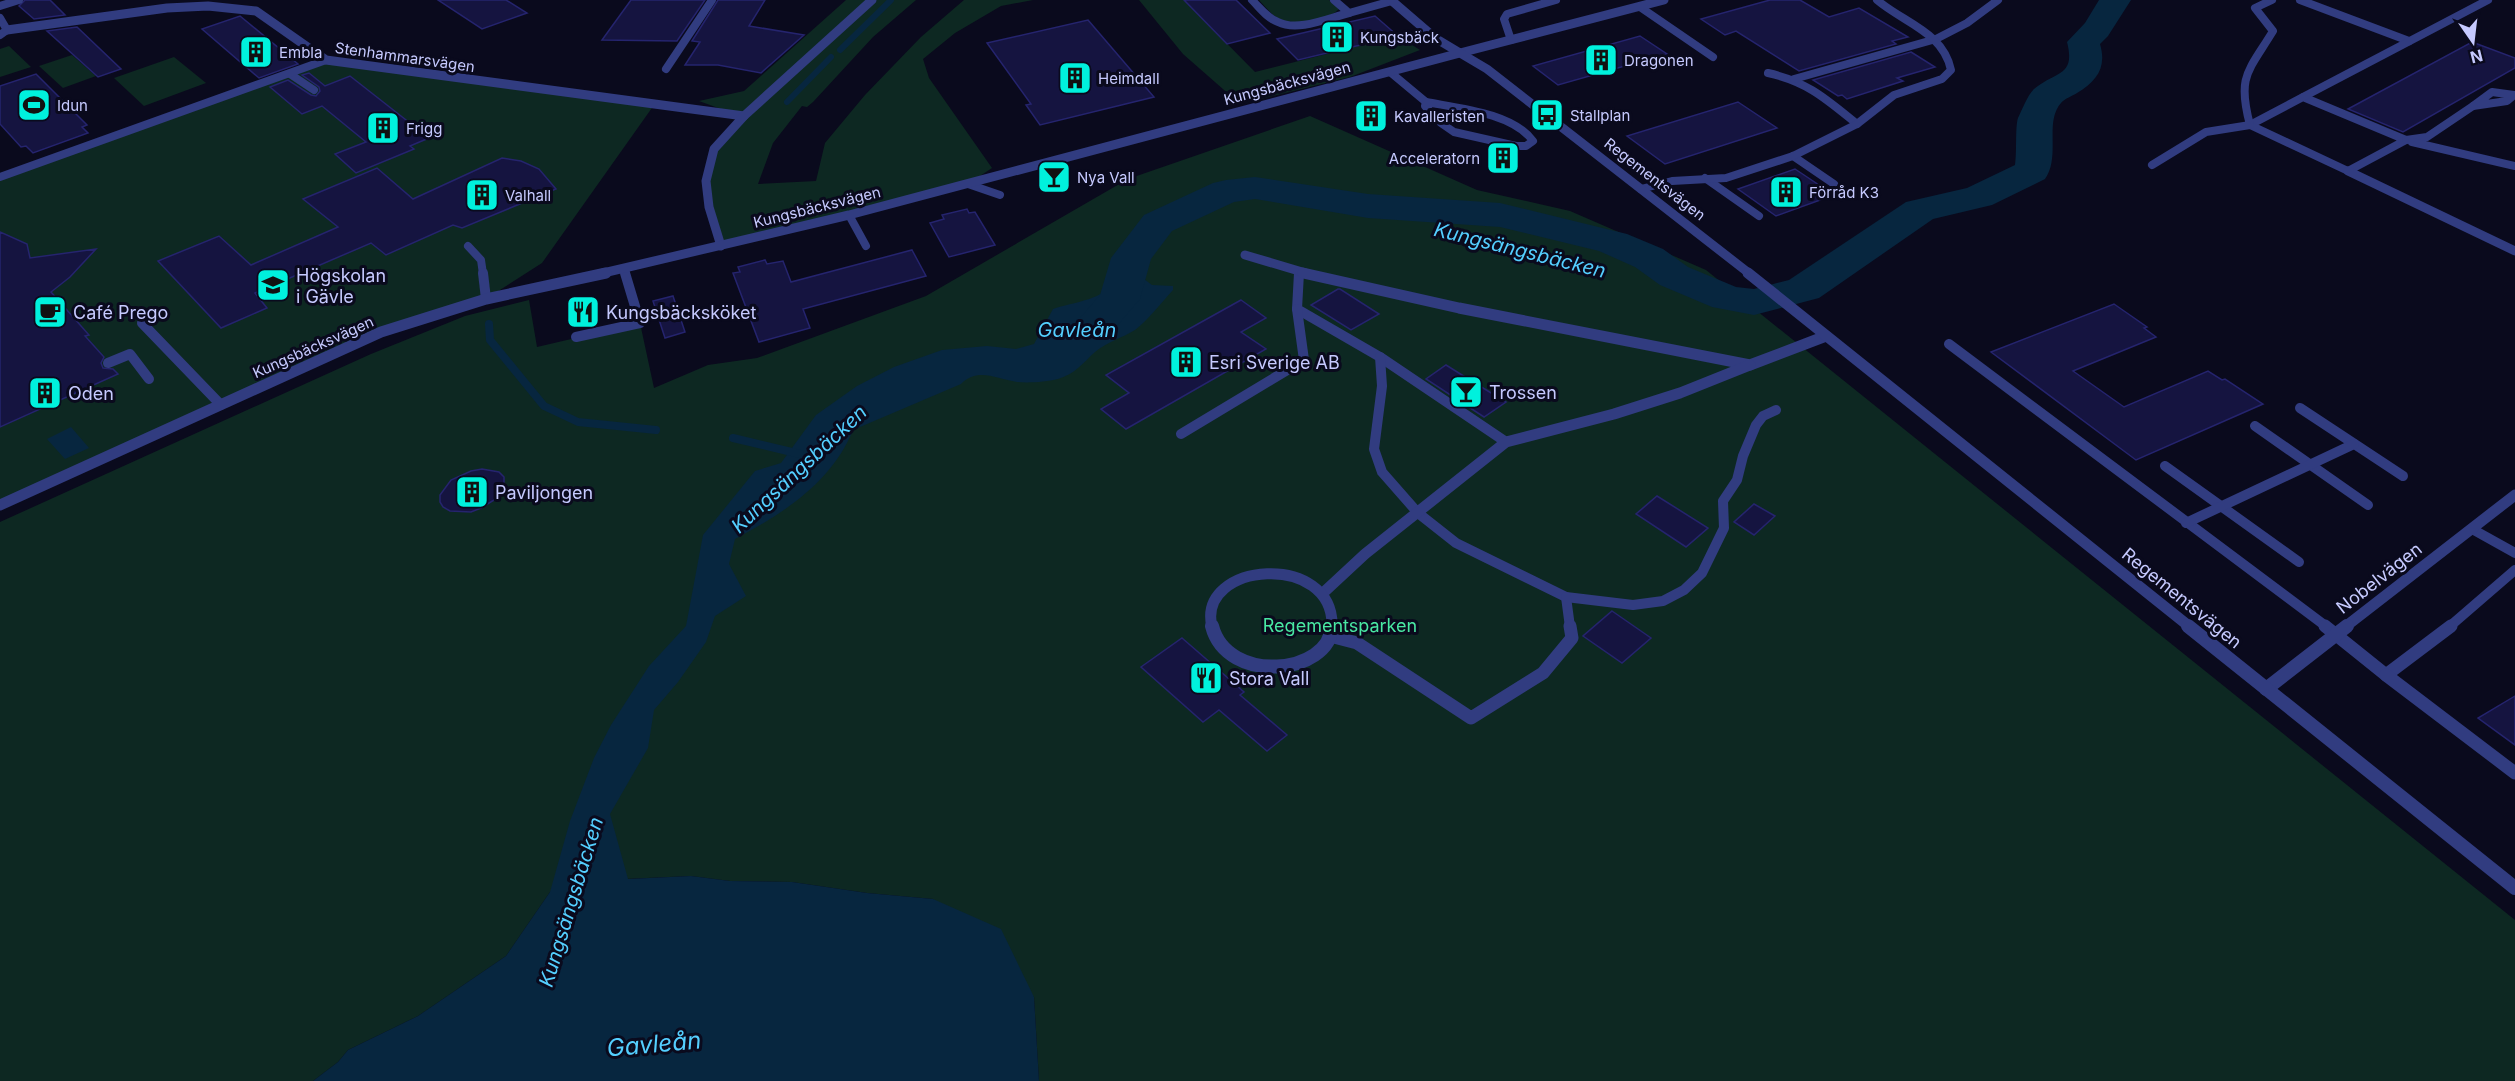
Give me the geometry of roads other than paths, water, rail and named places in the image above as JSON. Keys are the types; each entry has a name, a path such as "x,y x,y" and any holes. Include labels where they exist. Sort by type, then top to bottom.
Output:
{"street":[{"path":"721,246 709,207 706,181 714,149 744,117 872,0"},
{"name":"Kungsbäcksvägen","path":"0,505 381,332 486,299 624,269 849,215 1664,0"},
{"name":"Regementsvägen","path":"1392,1 1435,38 1487,69 1770,290 2515,888"},
{"name":"Stenhammarsvägen","path":"4,33 135,11 208,6 256,10 326,60 744,117"},
{"path":"2348,171 2515,251"},
{"path":"1245,255 1299,271 1459,308 1750,365"},
{"path":"1323,593 1365,554 1506,442 1614,414 1680,393 1826,336"},
{"name":"Nobelvägen","path":"2266,689 2515,495"},
{"path":"1276,572 1310,583 1323,593 1331,606 1334,621 1330,636 1321,649 1306,660 1288,666 1268,668 1248,664 1231,656 1219,644 1212,630 1210,615 1215,600 1226,587 1241,579 1276,572"}],"lane":[{"path":"0,6 19,0"},
{"path":"666,69 712,0"},
{"path":"1252,0 1273,20 1294,26 1392,1"},
{"path":"1334,0 1349,13"},
{"path":"1511,40 1504,19 1508,14 1556,0"},
{"path":"1641,189 1672,181 1726,178 1793,156 1857,124 1894,94 1942,79 1951,70 1950,56 1936,39 1877,0"},
{"path":"1794,79 1936,39 1967,23 1998,0"},
{"path":"2250,125 2243,98 2245,76 2273,31 2255,8 2272,0"},
{"path":"2300,0 2409,42"},
{"path":"2152,165 2206,132 2250,125 2488,0"},
{"path":"1640,7 1713,57"},
{"path":"0,18 4,33"},
{"path":"0,177 326,60"},
{"path":"1390,72 1426,102 1477,112 1513,124 1528,134 1533,141 1526,146 1516,146 1454,132 1441,123 1425,106 1426,102"},
{"path":"290,74 314,90"},
{"path":"1768,74 1794,79 1825,98 1857,124"},
{"path":"2303,97 2406,140 2515,166"},
{"path":"2250,125 2348,171 2406,140 2427,137 2473,106"},
{"path":"1793,156 1834,184"},
{"path":"1705,178 1758,216"},
{"path":"968,184 1000,195"},
{"path":"849,215 866,246"},
{"path":"468,246 481,260 486,299"},
{"path":"576,337 640,323 624,269"},
{"path":"1181,434 1304,360 1297,309 1299,271"},
{"path":"1297,309 1380,357 1506,442"},
{"path":"142,323 221,405"},
{"path":"1949,344 2186,523 2296,602 2386,675 2515,773"},
{"path":"108,363 130,354 149,378"},
{"path":"1380,357 1382,386 1374,449 1382,472 1418,513 1456,543 1566,597 1633,605 1663,602 1684,590 1702,573 1724,528 1723,501 1737,480 1743,456 1756,425 1763,416 1776,410"},
{"path":"2300,408 2403,476"},
{"path":"2255,426 2368,505"},
{"path":"2186,523 2354,444"},
{"path":"2165,466 2299,562"},
{"path":"2472,528 2515,553"},
{"path":"2386,675 2465,615 2515,570"},
{"path":"1330,636 1357,643 1471,718 1543,673 1572,638 1566,597"}],"water":[{"name":"Gavleån","path":"1116,255 1140,259 1144,279 1152,285 1173,286 1173,290 1135,330 1095,352 1083,364 1064,377 1043,382 1022,382 981,375 974,376 961,384 853,430 844,449 832,465 804,495 771,519 735,539 729,564 746,596 715,616 706,642 678,682 654,710 648,748 610,814 628,879 691,876 730,881 792,882 867,893 933,899 1001,929 1034,997 1039,1081 313,1081 338,1062 348,1050 418,1016 506,956 550,892 570,821 594,758 611,725 649,666 686,626 703,535 755,471 781,463 816,415 857,386 894,367 942,350 987,346 1016,349 1034,344 1053,309 1097,296 1111,285 1116,276"},
{"path":"71,427 89,448 65,459 47,439"}],"waterway":[{"path":"840,50 891,0"},
{"name":"Kungsängsbäcken","path":"1101,318 1119,299 1131,258 1158,223 1226,191 1255,188 1368,206 1500,215 1613,242 1649,258 1674,276 1727,298 1754,302 1804,289 1920,210 1979,197 2032,171 2036,148 2035,121 2046,97 2071,82 2085,69 2087,56 2083,42 2097,29 2115,0"},
{"path":"787,102 831,57"},
{"path":"489,324 490,340 544,406 578,422 656,430"},
{"path":"733,438 800,454"}],"place":[{"name":"Kungsbäck","path":"1337,37"},
{"name":"Embla","path":"256,52"},
{"name":"Dragonen","path":"1601,60"},
{"name":"Heimdall","path":"1075,78"},
{"name":"Idun","path":"34,105"},
{"name":"Stallplan","path":"1547,115"},
{"name":"Kavalleristen","path":"1371,116"},
{"name":"Frigg","path":"383,128"},
{"name":"Acceleratorn","path":"1503,158"},
{"name":"Nya Vall","path":"1054,177"},
{"name":"Förråd K3","path":"1786,192"},
{"name":"Valhall","path":"482,195"},
{"name":"Högskolan i Gävle","path":"273,285"},
{"name":"Café Prego","path":"50,312"},
{"name":"Kungsbäcksköket","path":"583,312"},
{"name":"Esri Sverige AB","path":"1186,362"},
{"name":"Trossen","path":"1466,392"},
{"name":"Oden","path":"45,393"},
{"name":"Paviljongen","path":"472,492"},
{"name":"Stora Vall","path":"1206,678"}],"park label":[{"name":"Regementsparken","path":"1340,625"}]}
